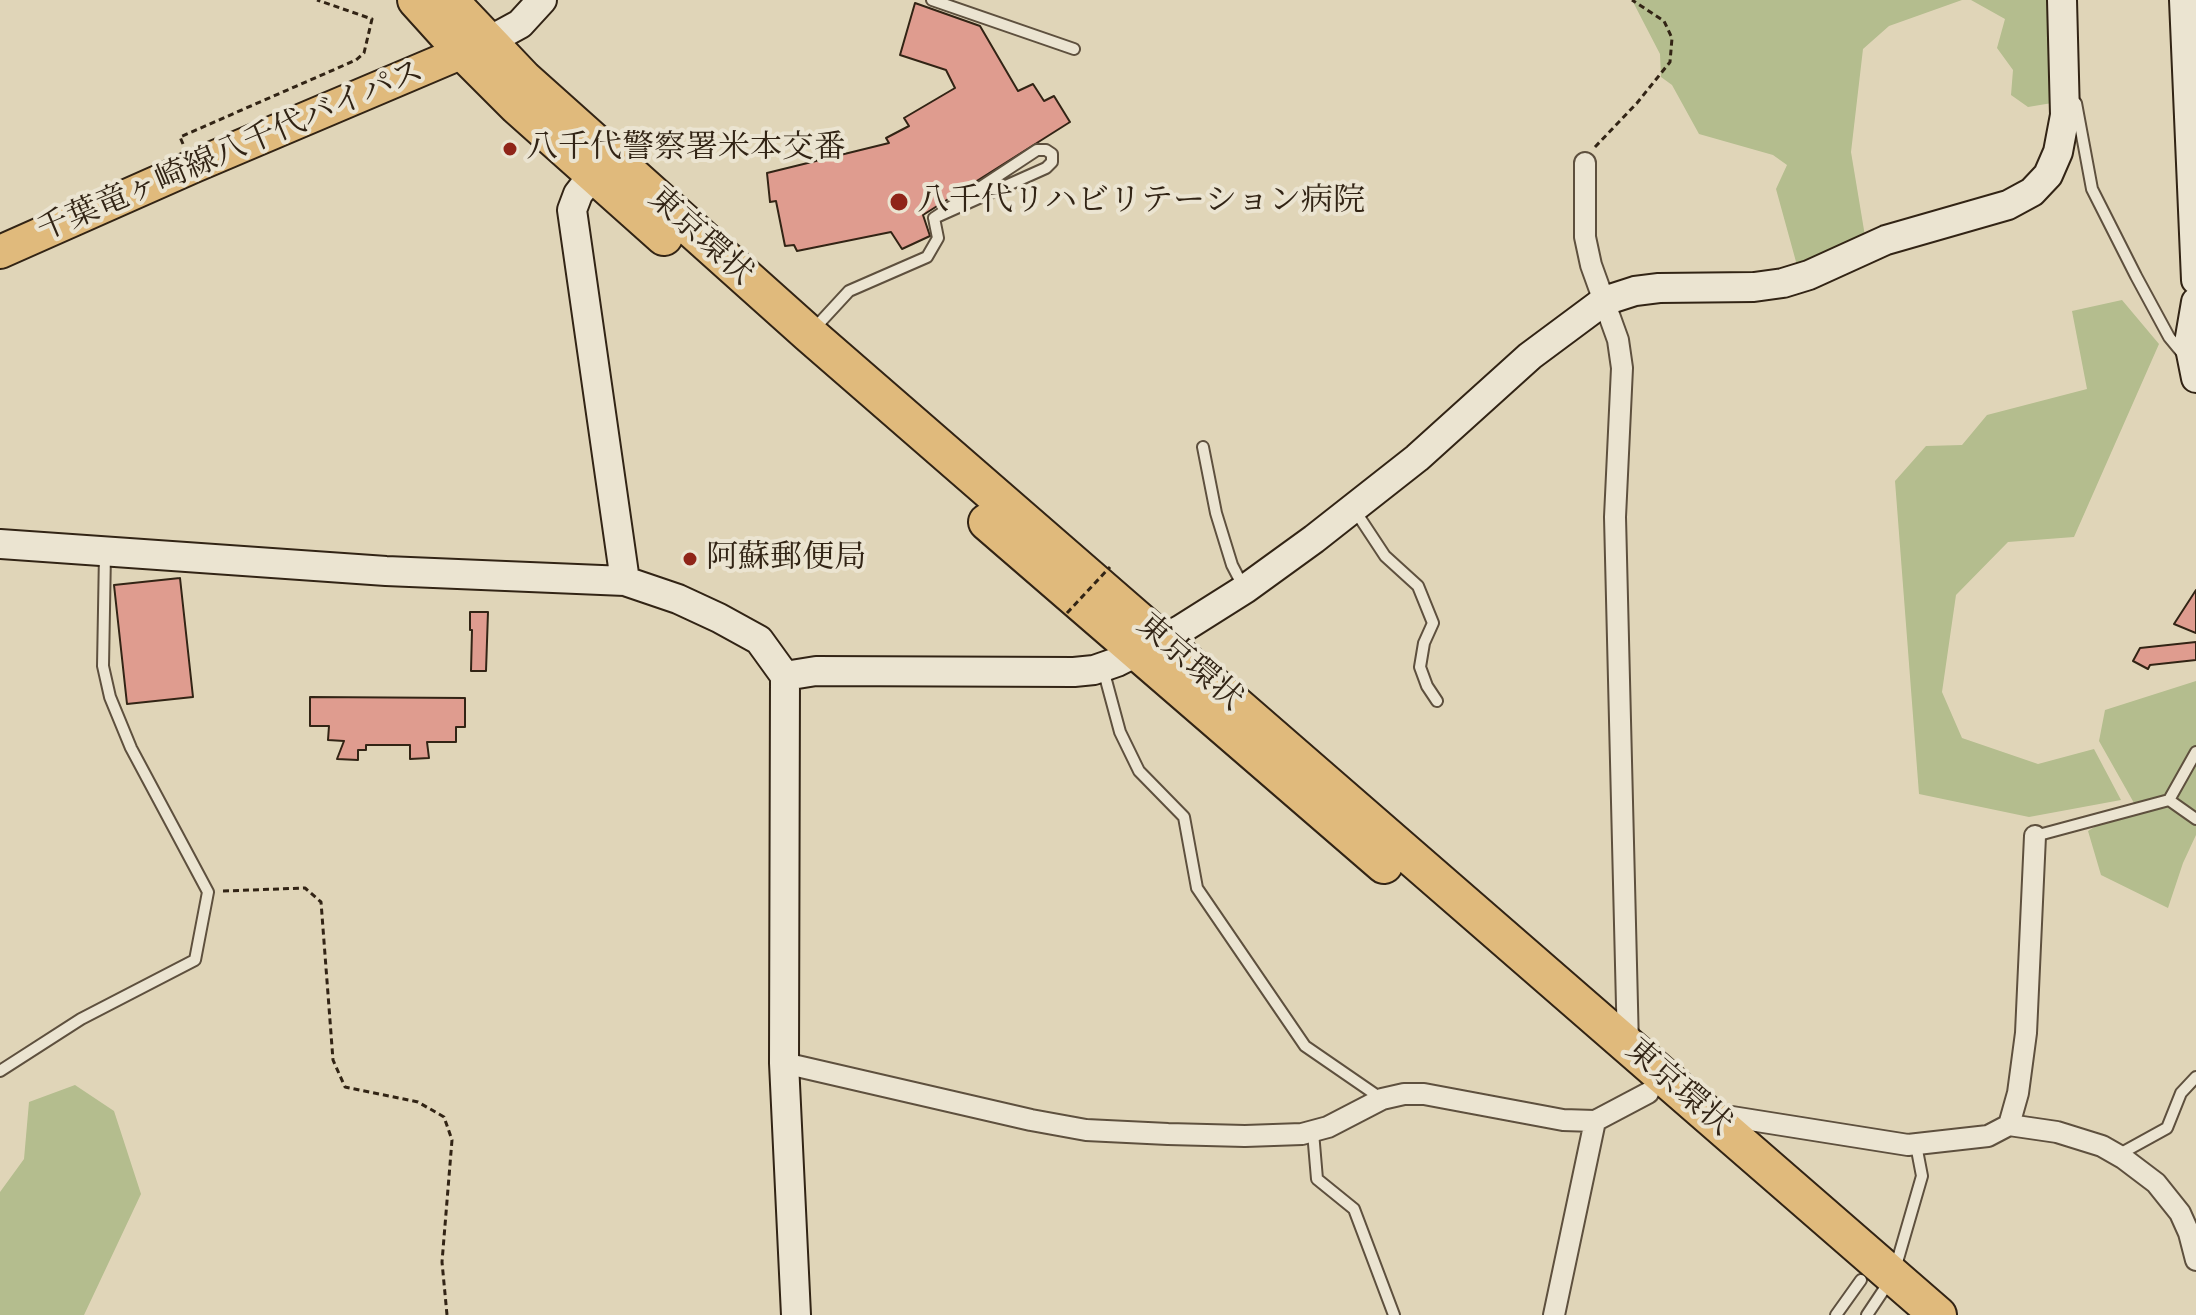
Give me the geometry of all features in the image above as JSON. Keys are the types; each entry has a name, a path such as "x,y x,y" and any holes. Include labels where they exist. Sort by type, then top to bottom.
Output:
{"highway":[{"name":"東京環状","path":"416,0 475,47 524,79 809,334 1150,647 1648,1093 1880,1296 1938,1315"},
{"name":"東京環状","path":"449,0 475,47 592,176 1713,1117 1880,1296"}],"main road":[{"name":"千葉竜ヶ崎線八千代バイパス","path":"0,252 475,47"}],"street":[{"path":"475,47 520,24 542,0"},
{"path":"785,676 816,671 1074,672 1103,667 1150,647 1245,589 1354,509 1417,458 1530,356 1604,301 1635,291 1659,288 1754,287 1783,283 1821,271 1886,240 2008,205 2032,192 2048,175 2058,152 2065,115 2062,0"},
{"path":"2184,0 2196,280"},
{"path":"1585,163 1585,237 1591,265 1618,340 1622,368 1615,517 1628,1046"},
{"path":"592,176 578,194 572,210 625,581"},
{"path":"2194,371 2189,343 2196,302"},
{"path":"0,544 386,571 625,581 678,599 759,640 785,676 784,1063 796,1315"},
{"path":"2009,1125 2018,1093 2026,1033 2035,836"},
{"path":"784,1063 1086,1130 1245,1136 1313,1132 1382,1099 1404,1094 1424,1094 1563,1120 1595,1121 1648,1093"},
{"path":"1713,1117 1732,1117 1916,1145 1988,1136 2009,1125 2057,1132 2102,1146 2156,1183 2180,1213 2196,1260"},
{"path":"1554,1315 1595,1121"}],"lane":[{"path":"932,0 1074,49"},
{"path":"2065,58 2092,189 2169,337 2194,371"},
{"path":"1037,150 1052,154 1052,162 1046,168 934,218 1037,150"},
{"path":"809,334 849,291 927,257 938,238 934,218"},
{"path":"1203,447 1216,513 1232,565 1245,589"},
{"path":"1354,509 1385,556 1418,586 1433,623 1424,643 1420,667 1437,701"},
{"path":"0,1071 81,1019 195,960 208,892 137,761 110,697 103,666 105,553"},
{"path":"1103,667 1120,732 1139,771 1184,817 1197,888 1305,1046 1382,1099"},
{"path":"2035,836 2169,800 2196,752"},
{"path":"2169,800 2196,819"},
{"path":"2118,1155 2167,1128 2181,1093 2196,1077"},
{"path":"1313,1132 1317,1179 1354,1209 1394,1315"},
{"path":"1836,1315 1880,1296 1922,1176 1916,1145"}],"path":[{"path":"194,166 180,137 356,60 364,53 372,19 317,0"},
{"path":"1585,163 1598,143 1637,103 1670,62 1672,38 1664,21 1632,0"},
{"path":"1067,613 1110,567"},
{"path":"208,892 305,888 321,902 333,1060 345,1087 418,1102 444,1117 452,1140 442,1262 447,1315"}],"green space":[{"path":"1632,0 1962,0 1889,26 1863,49 1851,152 1866,242 1798,269 1776,189 1787,165 1773,155 1699,134 1672,85 1661,77 1660,54"},
{"path":"1971,0 2052,0 2052,103 2028,107 2011,95 2013,70 1997,48 2005,19"},
{"path":"2122,300 2159,344 2074,537 2008,542 1956,595 1942,692 1962,738 2038,764 2094,749 2121,800 2029,817 1919,794 1895,481 1926,446 1962,445 1987,415 2087,389 2072,311"},
{"path":"2196,681 2196,835 2168,908 2101,875 2088,831 2134,803 2099,741 2105,710"},
{"path":"75,1085 114,1111 141,1194 84,1315 0,1315 0,1192 24,1159 29,1102"}],"building":[{"path":"915,3 980,26 1018,91 1033,84 1044,101 1054,96 1070,122 923,215 930,236 902,249 891,232 797,251 794,245 785,246 776,201 770,202 767,173 889,143 886,138 909,126 904,118 955,88 946,70 900,55"},
{"path":"180,578 193,697 127,704 114,585"},
{"path":"2196,590 2196,633 2174,624"},
{"path":"470,612 488,612 486,671 471,671"},
{"path":"2196,642 2196,660 2150,665 2148,669 2133,661 2140,648"},
{"path":"310,697 465,698 465,727 456,727 456,742 427,742 429,758 410,759 410,745 366,745 366,750 358,750 358,760 337,759 344,741 328,740 329,726 310,726"}],"place":[{"name":"八千代警察署米本交番","path":"510,149"},
{"name":"八千代リハビリテーション病院","path":"899,202"},
{"name":"阿蘇郵便局","path":"690,559"}]}
